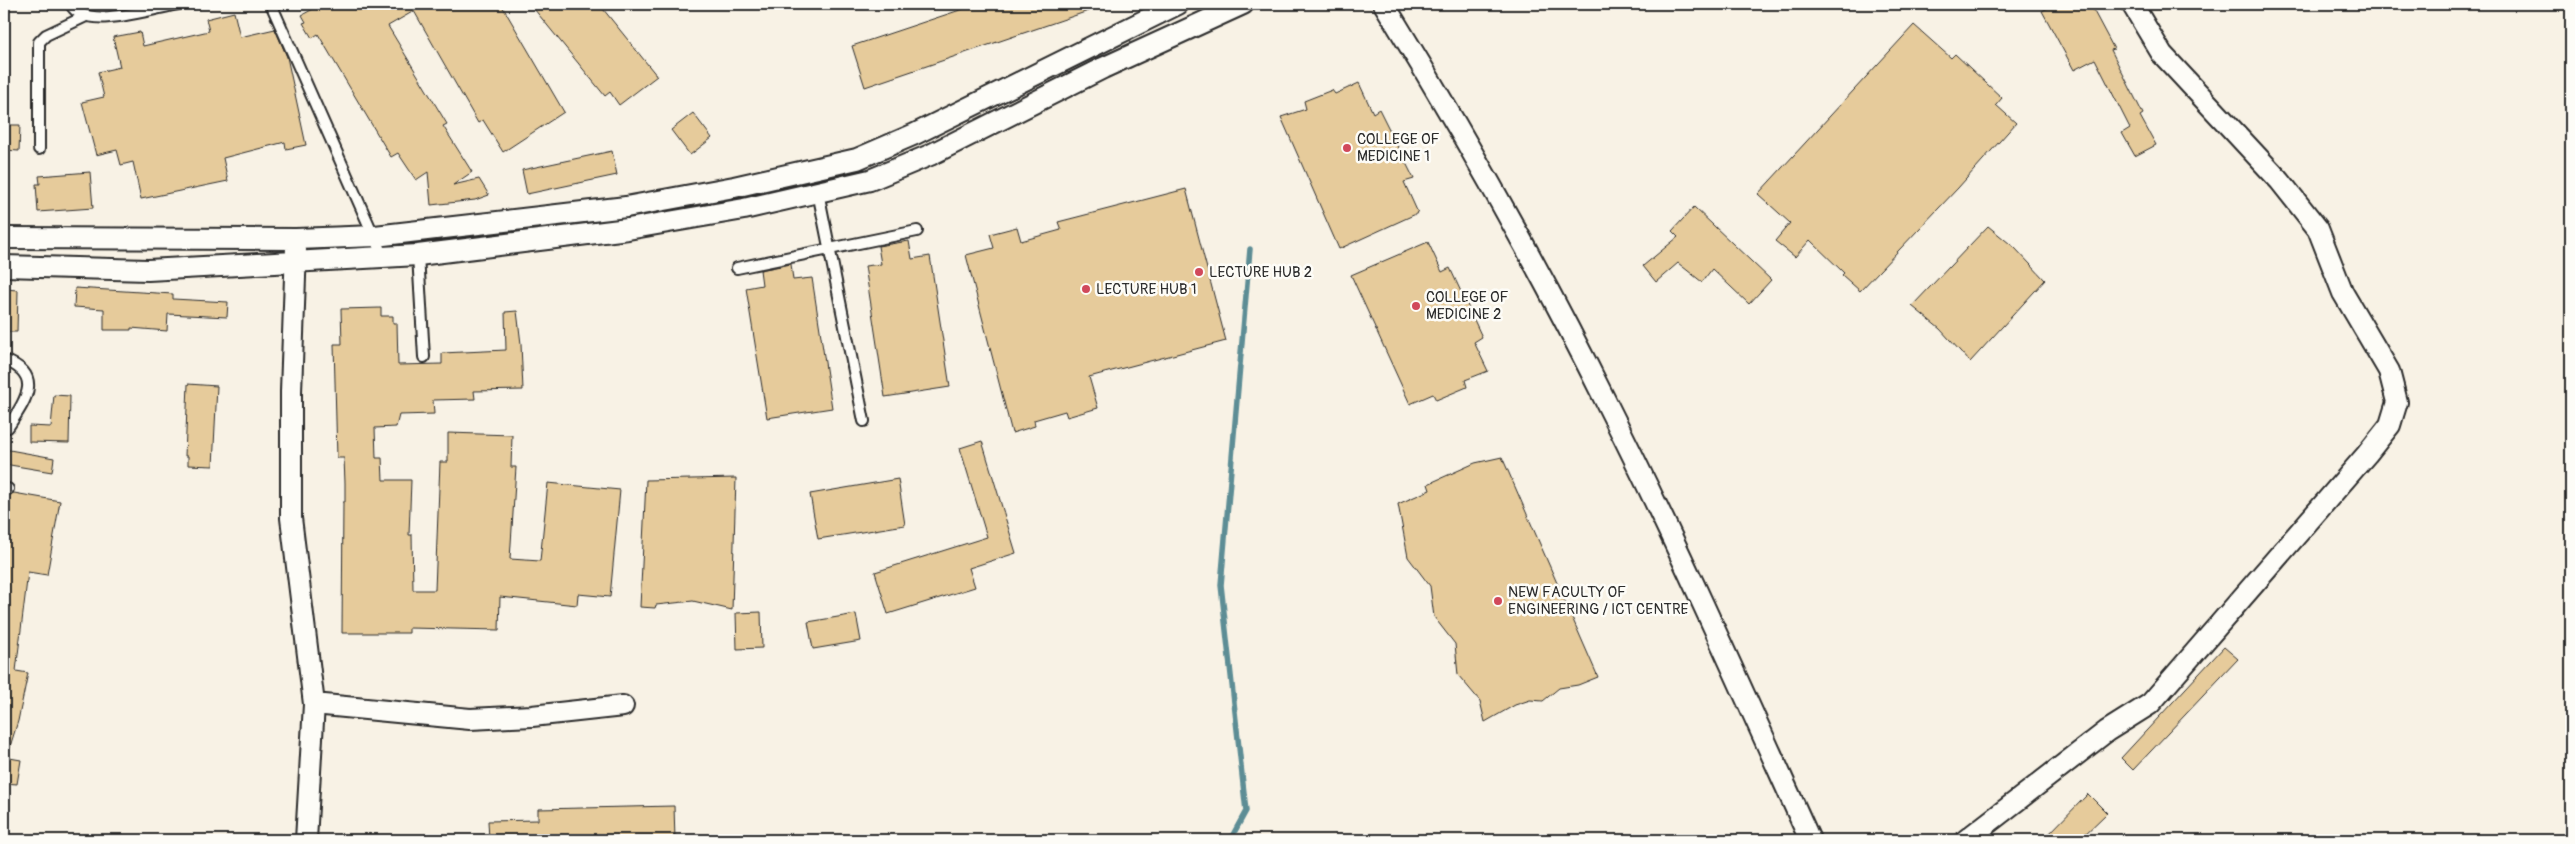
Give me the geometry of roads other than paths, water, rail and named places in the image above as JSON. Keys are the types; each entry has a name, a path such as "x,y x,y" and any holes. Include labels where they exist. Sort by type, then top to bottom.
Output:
{"street":[{"path":"4,238 296,240 375,236 626,207 767,179 857,159 906,138 1178,4"},
{"path":"4,266 148,270 418,255 628,229 773,202 870,180 930,155 1103,68 1243,4"},
{"path":"1384,4 1453,116 1607,403 1712,622 1810,840"},
{"path":"1974,838 2107,731 2150,704 2367,454 2390,425 2397,402 2389,371 2343,293 2318,230 2280,181 2162,54 2132,4"},
{"path":"767,179 773,202"},
{"path":"296,240 297,262 291,392 291,518 314,704 306,840"},
{"path":"314,704 470,719 532,716 623,706"}],"lane":[{"path":"71,4 84,17"},
{"path":"39,149 39,42 46,35 84,17 98,19 178,4"},
{"path":"272,4 383,257"},
{"path":"818,192 864,421"},
{"path":"736,268 917,230"},
{"path":"418,255 424,357"},
{"path":"4,360 22,369 26,375 28,392 26,400 8,427 4,429"}],"waterway":[{"path":"1230,840 1246,811 1221,585 1250,249"}],"place":[{"name":"COLLEGE OF MEDICINE 1","path":"1347,148"},
{"name":"LECTURE HUB 2","path":"1199,272"},
{"name":"LECTURE HUB 1","path":"1086,289"},
{"name":"COLLEGE OF MEDICINE 2","path":"1416,306"},
{"name":"NEW FACULTY OF ENGINEERING / ICT CENTRE","path":"1498,601"}]}
